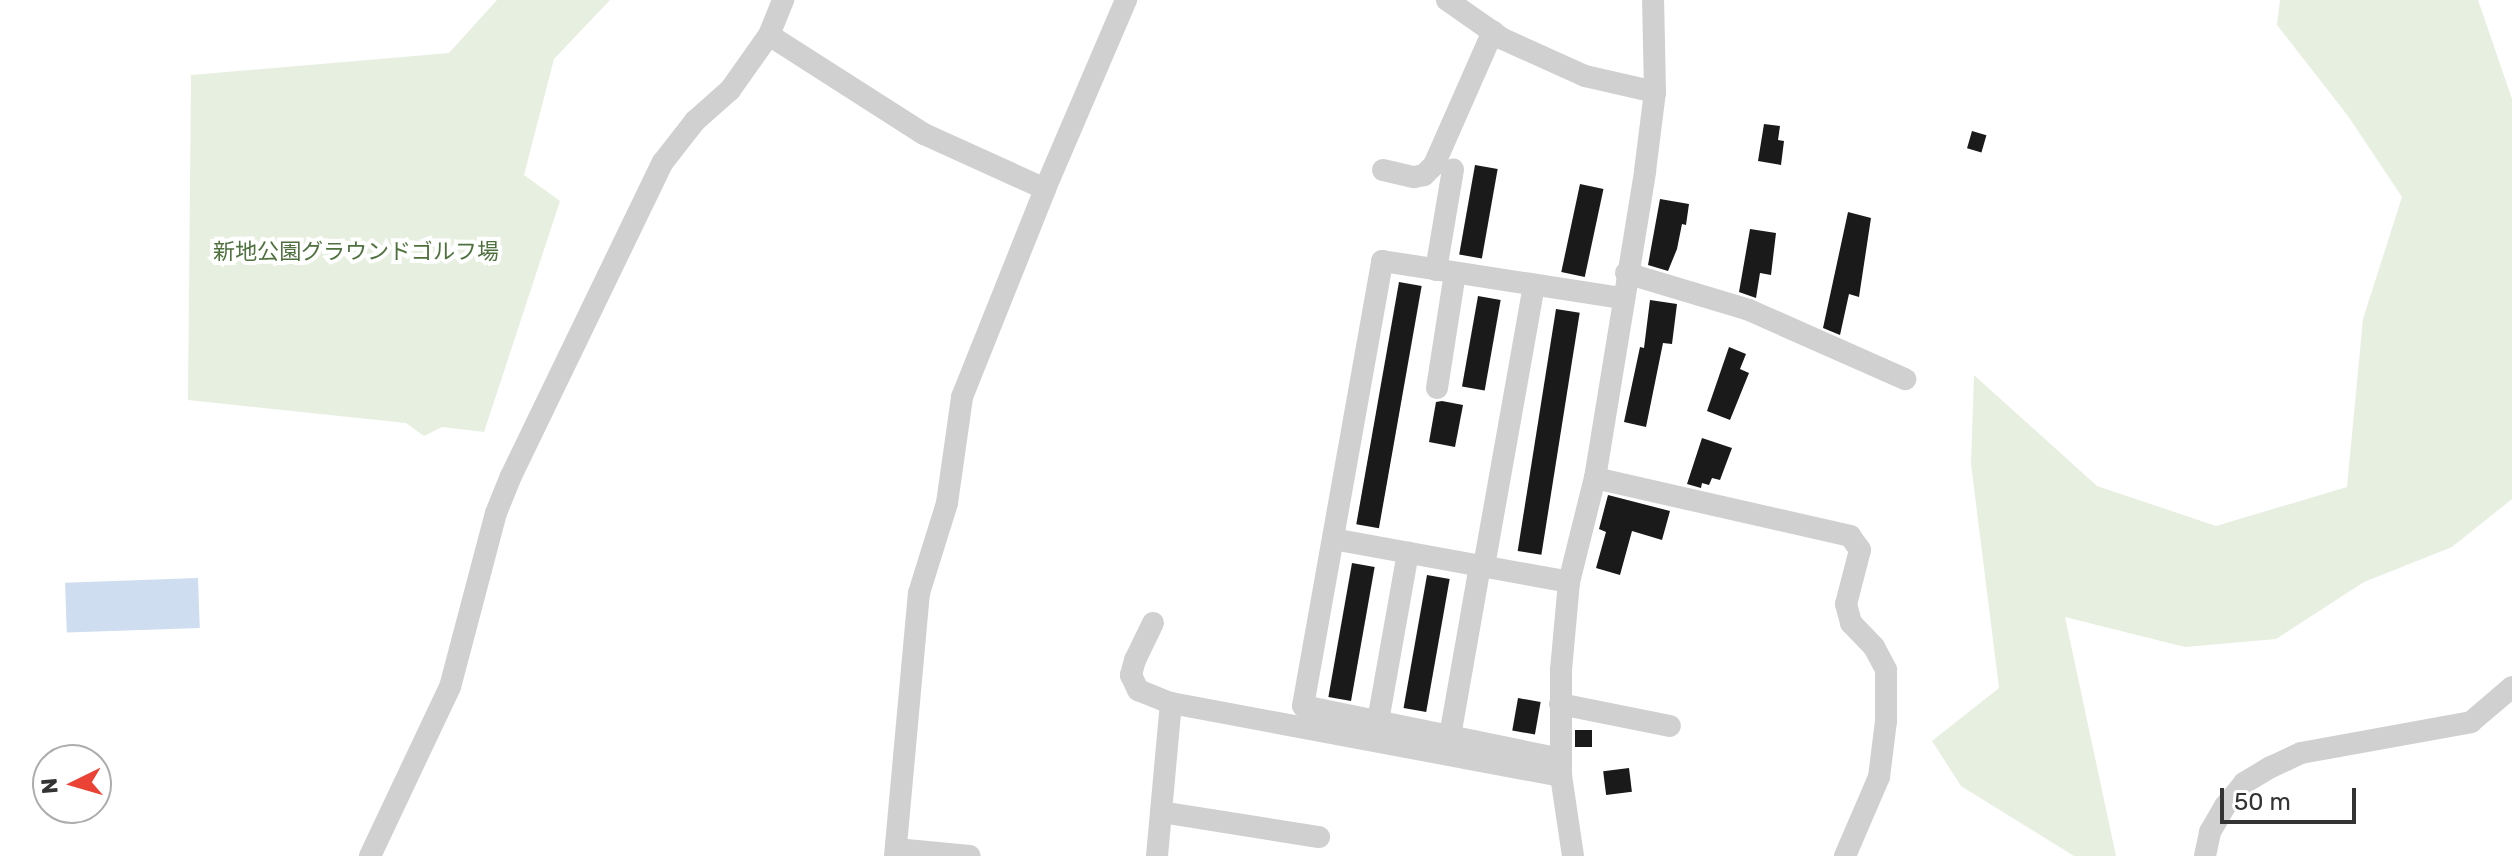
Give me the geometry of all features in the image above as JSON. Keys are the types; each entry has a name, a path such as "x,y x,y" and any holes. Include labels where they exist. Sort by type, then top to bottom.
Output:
{"street":[{"path":"370,856 450,687 496,513 511,476 656,176 676,144 730,90 769,35 783,0"},
{"path":"970,856 896,852 919,593 947,503 962,397 1045,189 1126,0"},
{"path":"1447,0 1493,31 1585,76 1655,92"},
{"path":"1573,856 1561,767 1560,704 1569,582 1595,478 1655,92 1653,0"},
{"path":"1383,170 1414,177 1424,175 1434,165 1493,31"},
{"path":"769,35 924,134 1045,189"},
{"path":"1437,388 1453,169"},
{"path":"1561,767 1450,736 1303,706 1382,261 1622,298"},
{"path":"1626,273 1749,310 1905,379"},
{"path":"1450,736 1534,286"},
{"path":"1595,478 1850,536 1860,550 1846,604 1851,623 1874,647 1886,670 1886,721 1879,777 1845,856"},
{"path":"1333,539 1569,582"},
{"path":"1378,721 1408,553"},
{"path":"1153,623 1131,675 1138,690 1171,703 1561,767"},
{"path":"2205,856 2210,832 2225,806 2244,783 2271,767 2301,753 2471,722 2512,687"},
{"path":"1157,856 1171,703"},
{"path":"1560,704 1670,726"},
{"path":"1161,812 1319,837"}],"green space":[{"name":"新地公園グラウンドゴルフ場","path":"497,0 610,0 554,59 524,175 560,201 484,432 442,427 424,436 406,423 188,400 191,75 449,53"},
{"path":"2280,0 2478,0 2512,99 2512,499 2452,547 2364,582 2276,639 2185,647 2065,617 2116,856 2074,856 1961,786 1932,741 1999,688 1971,464 1974,375 2097,486 2216,526 2347,487 2363,319 2402,197 2348,116 2277,25"}],"water":[{"path":"198,578 200,628 67,633 65,583"}],"building":[{"path":"1764,124 1780,126 1778,140 1784,141 1781,165 1758,161"},
{"path":"1972,131 1986,135 1981,152 1967,148"},
{"path":"1475,165 1498,169 1482,259 1459,255"},
{"path":"1580,184 1603,189 1585,277 1561,272"},
{"path":"1660,199 1689,204 1686,225 1682,224 1668,271 1648,265"},
{"path":"1848,212 1871,218 1859,297 1849,294 1840,335 1823,328"},
{"path":"1750,229 1776,233 1771,275 1760,273 1756,298 1739,292"},
{"path":"1399,282 1422,286 1379,528 1356,524"},
{"path":"1478,296 1501,300 1485,391 1462,387"},
{"path":"1650,300 1677,304 1672,344 1663,343 1646,427 1624,422 1640,347 1644,348"},
{"path":"1556,309 1580,313 1541,555 1518,551"},
{"path":"1729,347 1746,354 1740,369 1749,373 1730,420 1707,411"},
{"path":"1436,402 1463,405 1455,447 1429,442"},
{"path":"1702,438 1732,448 1720,480 1712,478 1709,485 1702,483 1701,488 1687,484"},
{"path":"1608,495 1670,511 1662,540 1632,531 1620,575 1596,568 1606,532 1599,529"},
{"path":"1352,563 1375,567 1351,701 1328,697"},
{"path":"1427,575 1450,579 1426,712 1404,708"},
{"path":"1518,698 1541,702 1535,734 1512,730"},
{"path":"1575,730 1592,730 1592,747 1575,747"},
{"path":"1629,768 1632,792 1606,795 1603,771"}]}
